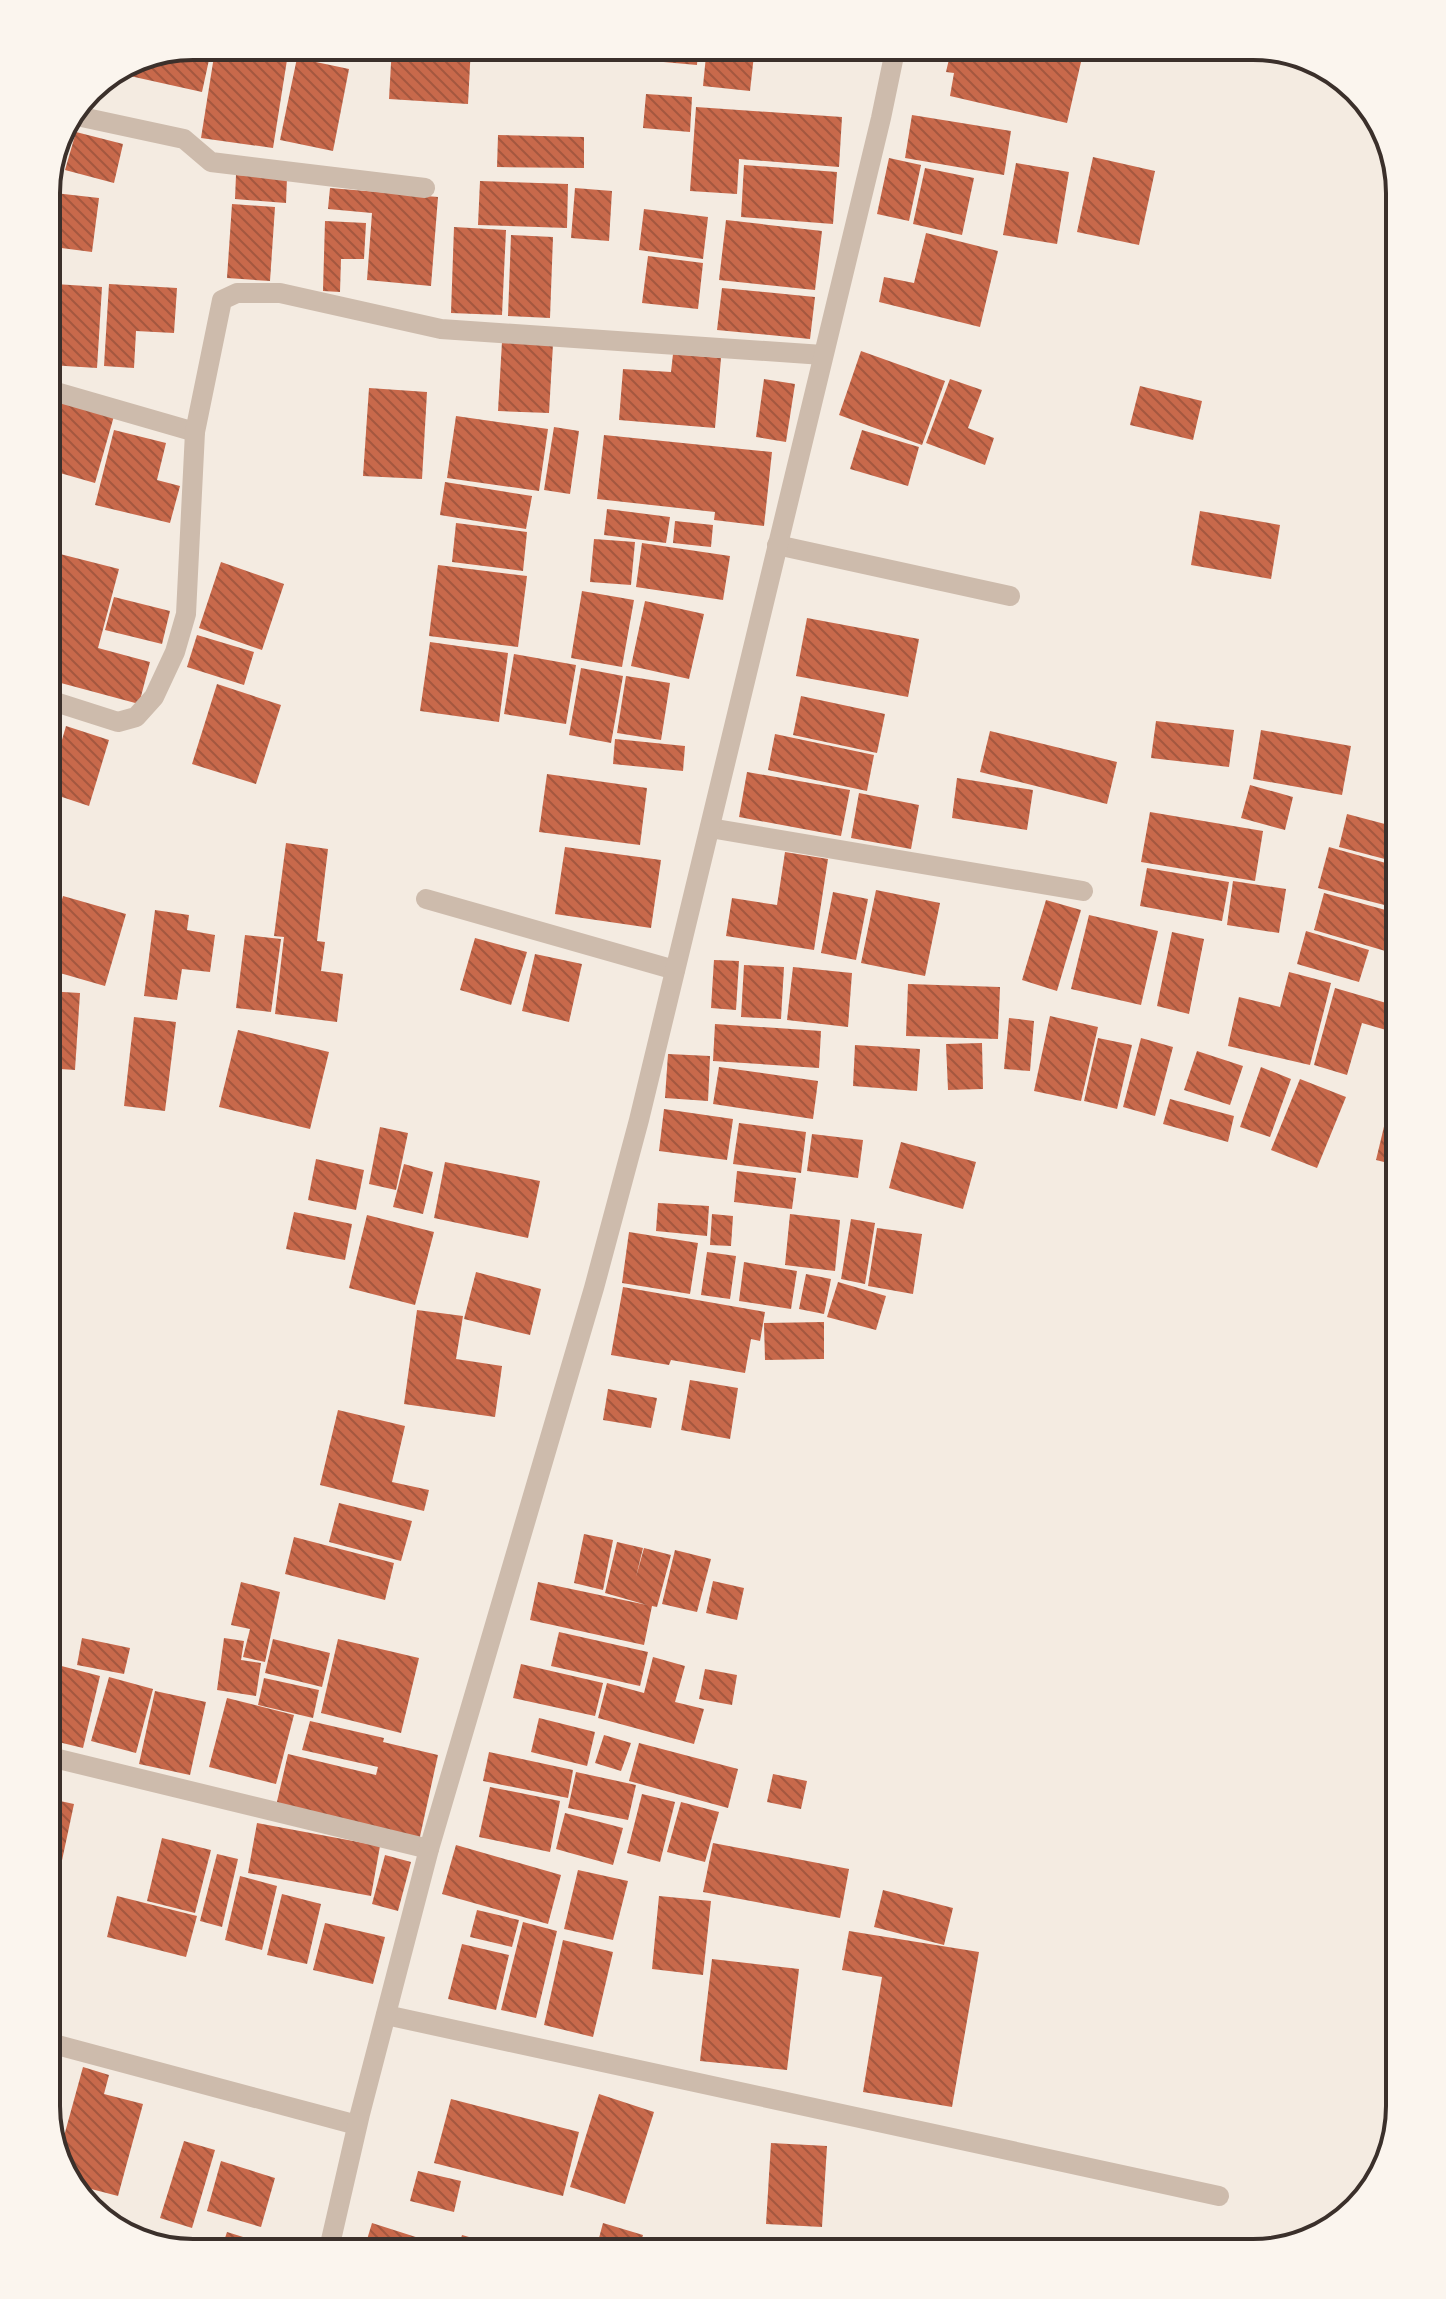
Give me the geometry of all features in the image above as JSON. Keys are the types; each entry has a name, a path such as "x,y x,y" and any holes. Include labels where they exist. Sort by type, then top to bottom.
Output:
{"street":[{"path":"331,2239 357,2125 429,1849 594,1288 639,1120 893,60"},
{"path":"83,117 184,139 211,162 425,188"},
{"path":"60,703 118,722 136,717 154,697 175,652 186,614 195,432 222,300 237,293 280,293 441,329 823,355"},
{"path":"60,393 195,432"},
{"path":"777,545 1010,596"},
{"path":"710,828 1083,891"},
{"path":"426,899 675,970"},
{"path":"60,1759 429,1849"},
{"path":"386,2015 1219,2196"},
{"path":"60,2046 357,2125"}],"building":[{"path":"209,60 202,92 130,76 167,63"},
{"path":"213,60 287,60 273,148 201,138"},
{"path":"297,60 349,69 333,151 280,140"},
{"path":"391,60 470,60 468,104 389,99"},
{"path":"641,60 697,60 697,65"},
{"path":"706,60 753,60 750,91 703,86"},
{"path":"949,60 1081,62 1067,123 950,96 954,73 946,72"},
{"path":"646,94 692,97 690,132 643,128"},
{"path":"696,107 842,117 839,167 739,159 737,194 690,191"},
{"path":"912,115 1011,131 1004,175 905,158"},
{"path":"76,132 123,144 114,183 65,170"},
{"path":"498,135 584,137 584,168 497,167"},
{"path":"1093,157 1155,171 1139,245 1077,232"},
{"path":"889,158 921,165 909,221 877,214"},
{"path":"1016,163 1069,172 1057,244 1003,235"},
{"path":"744,165 837,172 833,224 741,217"},
{"path":"925,168 974,178 962,235 913,224"},
{"path":"236,175 287,178 286,203 235,199"},
{"path":"480,181 568,184 567,228 478,225"},
{"path":"330,188 438,197 431,286 367,280 372,213 328,209"},
{"path":"575,188 612,191 609,241 571,238"},
{"path":"60,194 99,198 92,252 60,248"},
{"path":"232,204 275,207 270,281 227,278"},
{"path":"644,209 708,217 703,259 639,250"},
{"path":"726,220 822,231 815,290 719,280"},
{"path":"325,221 366,223 364,259 341,259 340,292 323,291"},
{"path":"454,227 506,230 502,315 451,313"},
{"path":"926,233 998,251 980,327 879,302 884,277 914,283"},
{"path":"511,235 553,237 550,318 508,316"},
{"path":"648,256 703,263 698,309 642,303"},
{"path":"60,284 102,287 97,368 60,366"},
{"path":"109,284 177,288 174,333 136,331 134,368 104,366"},
{"path":"722,288 815,297 810,339 717,330"},
{"path":"502,342 553,344 549,413 498,411"},
{"path":"861,351 945,381 922,445 839,415"},
{"path":"673,354 721,358 715,428 619,420 623,369 671,372"},
{"path":"764,379 795,384 786,442 756,437"},
{"path":"950,379 982,390 968,428 994,438 985,465 926,443"},
{"path":"1140,386 1202,401 1193,440 1130,425"},
{"path":"369,388 427,392 422,479 363,476"},
{"path":"60,401 114,416 95,483 60,473"},
{"path":"456,416 548,429 539,491 447,478"},
{"path":"554,427 579,431 570,494 544,490"},
{"path":"114,430 166,443 157,480 180,486 170,523 95,505"},
{"path":"862,430 919,447 908,486 850,469"},
{"path":"604,435 772,452 764,526 714,520 715,512 597,499"},
{"path":"445,482 532,496 526,529 440,515"},
{"path":"607,509 670,517 666,543 604,535"},
{"path":"1200,511 1280,525 1271,579 1191,565"},
{"path":"675,521 713,525 711,547 673,543"},
{"path":"456,523 527,532 523,571 452,562"},
{"path":"594,539 635,542 631,585 590,582"},
{"path":"642,543 730,556 723,600 636,587"},
{"path":"60,554 119,569 98,648 150,662 139,704 60,683"},
{"path":"221,562 284,584 262,650 199,628"},
{"path":"438,565 527,576 518,647 429,636"},
{"path":"582,591 634,600 622,667 571,658"},
{"path":"114,597 170,611 162,644 105,630"},
{"path":"645,601 704,614 689,679 631,666"},
{"path":"807,618 919,639 908,697 796,676"},
{"path":"197,635 254,652 244,685 187,667"},
{"path":"430,642 508,653 499,722 420,711"},
{"path":"514,654 576,665 566,724 504,714"},
{"path":"581,668 623,676 611,743 569,735"},
{"path":"626,676 670,683 661,740 617,733"},
{"path":"217,684 281,705 256,784 192,764"},
{"path":"801,696 885,714 877,753 793,735"},
{"path":"1156,721 1234,730 1229,767 1151,758"},
{"path":"66,726 109,740 89,806 60,796 60,747"},
{"path":"1261,730 1351,746 1342,795 1253,779"},
{"path":"990,731 1117,762 1107,804 980,772"},
{"path":"775,734 874,755 867,791 768,770"},
{"path":"615,739 685,746 683,771 613,764"},
{"path":"747,772 850,790 841,836 739,817"},
{"path":"547,774 647,788 640,845 539,832"},
{"path":"957,778 1033,790 1027,830 952,818"},
{"path":"1250,785 1293,797 1285,830 1241,818"},
{"path":"859,793 919,805 911,849 851,838"},
{"path":"1150,812 1263,831 1255,881 1141,862"},
{"path":"1347,814 1386,824 1386,859 1339,847"},
{"path":"286,843 328,849 317,941 325,942 321,971 343,974 337,1022 275,1014 284,937 274,936"},
{"path":"565,847 661,860 651,928 555,914"},
{"path":"1329,847 1386,863 1386,905 1318,888"},
{"path":"785,852 828,859 814,950 726,936 732,898 777,905"},
{"path":"1147,868 1229,882 1222,921 1140,906"},
{"path":"1233,881 1286,889 1279,933 1227,925"},
{"path":"876,890 940,903 925,976 861,963"},
{"path":"833,892 868,899 856,960 821,953"},
{"path":"1324,893 1386,910 1386,951 1314,930"},
{"path":"63,896 126,914 105,986 60,973 60,907"},
{"path":"1046,900 1081,910 1057,991 1022,980"},
{"path":"155,910 189,915 187,930 215,935 210,972 182,969 177,1000 144,996"},
{"path":"1089,915 1158,931 1141,1005 1071,989"},
{"path":"1306,931 1369,950 1359,982 1297,964"},
{"path":"1172,932 1204,939 1189,1014 1157,1006"},
{"path":"245,935 281,939 271,1012 236,1008"},
{"path":"475,938 527,952 511,1005 460,990"},
{"path":"535,954 582,964 569,1022 522,1011"},
{"path":"714,960 739,961 736,1010 711,1008"},
{"path":"744,965 784,967 781,1019 741,1017"},
{"path":"793,967 852,973 848,1027 787,1020"},
{"path":"1289,972 1331,983 1310,1065 1228,1046 1239,997 1280,1007"},
{"path":"908,984 1000,987 998,1039 906,1036"},
{"path":"1335,988 1386,1003 1386,1030 1362,1023 1347,1075 1314,1065"},
{"path":"60,992 80,993 75,1070 60,1069"},
{"path":"1050,1016 1098,1027 1081,1101 1034,1091"},
{"path":"134,1017 176,1022 165,1111 124,1106"},
{"path":"1009,1018 1034,1021 1030,1071 1004,1069"},
{"path":"715,1024 821,1031 819,1068 713,1061"},
{"path":"238,1030 329,1052 310,1129 219,1107"},
{"path":"1098,1038 1132,1045 1117,1109 1084,1101"},
{"path":"1141,1038 1173,1047 1155,1116 1123,1107"},
{"path":"982,1043 983,1089 948,1090 946,1044"},
{"path":"855,1045 920,1049 917,1091 853,1086"},
{"path":"1197,1051 1243,1066 1230,1105 1184,1090"},
{"path":"668,1054 710,1056 708,1101 665,1098"},
{"path":"719,1067 818,1081 813,1119 713,1104"},
{"path":"1261,1067 1291,1079 1270,1137 1240,1127"},
{"path":"1300,1079 1346,1097 1317,1168 1271,1150"},
{"path":"1170,1099 1234,1116 1228,1142 1163,1124"},
{"path":"664,1109 733,1119 727,1160 659,1151"},
{"path":"1386,1118 1386,1162 1376,1160"},
{"path":"739,1123 806,1132 801,1173 733,1164"},
{"path":"380,1127 408,1133 396,1190 369,1184"},
{"path":"812,1134 863,1140 858,1178 807,1171"},
{"path":"901,1142 976,1162 963,1209 889,1188"},
{"path":"316,1159 364,1170 356,1210 308,1200"},
{"path":"445,1162 540,1181 528,1238 434,1218"},
{"path":"404,1164 433,1172 423,1214 393,1207"},
{"path":"737,1171 796,1178 792,1209 734,1202"},
{"path":"658,1203 709,1206 707,1236 656,1231"},
{"path":"294,1212 352,1224 345,1260 286,1249"},
{"path":"712,1214 733,1216 731,1246 710,1245"},
{"path":"790,1214 840,1220 835,1271 785,1265"},
{"path":"367,1215 434,1232 415,1305 349,1288"},
{"path":"851,1219 875,1223 865,1284 841,1279"},
{"path":"877,1228 922,1234 913,1294 868,1286"},
{"path":"629,1232 698,1243 690,1294 622,1283"},
{"path":"707,1252 736,1256 730,1299 701,1295"},
{"path":"744,1262 797,1271 791,1309 739,1301"},
{"path":"476,1272 541,1289 530,1335 464,1319"},
{"path":"806,1274 831,1279 824,1314 799,1309"},
{"path":"838,1282 886,1296 876,1330 827,1317"},
{"path":"623,1287 765,1312 760,1341 751,1339 745,1373 671,1360 669,1365 611,1355"},
{"path":"417,1310 463,1316 456,1359 502,1366 495,1417 404,1404"},
{"path":"824,1322 824,1359 765,1360 764,1323"},
{"path":"690,1380 738,1388 730,1439 681,1430"},
{"path":"608,1389 657,1398 651,1428 603,1420"},
{"path":"338,1410 405,1426 392,1482 429,1490 424,1511 320,1485"},
{"path":"339,1503 412,1521 401,1561 329,1542"},
{"path":"584,1534 613,1540 603,1590 574,1583"},
{"path":"294,1537 394,1563 385,1600 285,1574"},
{"path":"617,1542 643,1548 636,1577 644,1548 671,1555 657,1607 652,1606 644,1645 530,1620 538,1582 647,1605 605,1593"},
{"path":"675,1550 711,1559 697,1612 662,1604"},
{"path":"713,1581 744,1588 737,1620 706,1613"},
{"path":"241,1582 280,1592 265,1662 243,1657 250,1629 231,1625"},
{"path":"559,1632 648,1652 640,1686 551,1666"},
{"path":"82,1638 130,1648 124,1674 77,1665"},
{"path":"224,1638 244,1641 241,1660 261,1663 256,1696 217,1690"},
{"path":"273,1639 330,1653 322,1687 265,1673"},
{"path":"338,1639 419,1658 401,1733 321,1713"},
{"path":"653,1657 685,1666 675,1702 704,1709 694,1744 598,1718 607,1683 644,1693"},
{"path":"521,1664 603,1683 595,1716 513,1698"},
{"path":"60,1666 100,1676 83,1748 60,1742"},
{"path":"705,1669 737,1675 732,1705 699,1699"},
{"path":"109,1677 153,1689 136,1753 91,1741"},
{"path":"264,1678 319,1690 313,1718 258,1705"},
{"path":"155,1691 206,1702 190,1775 139,1764"},
{"path":"227,1698 294,1715 276,1784 209,1767"},
{"path":"539,1718 595,1732 587,1766 531,1752"},
{"path":"310,1721 384,1738 383,1742 438,1755 419,1841 276,1806 288,1754 376,1775 378,1767 302,1750"},
{"path":"604,1735 631,1743 621,1771 595,1763"},
{"path":"639,1743 738,1769 728,1808 629,1781"},
{"path":"489,1752 573,1770 568,1798 483,1781"},
{"path":"576,1772 636,1785 628,1820 568,1808"},
{"path":"773,1774 807,1781 801,1809 767,1802"},
{"path":"490,1787 560,1801 550,1852 479,1837"},
{"path":"642,1794 675,1802 660,1862 627,1853"},
{"path":"60,1801 74,1804 60,1870"},
{"path":"681,1802 719,1812 705,1862 667,1852"},
{"path":"565,1813 623,1828 613,1865 556,1849"},
{"path":"257,1823 380,1846 371,1896 248,1873"},
{"path":"162,1838 211,1850 195,1913 147,1901"},
{"path":"713,1843 849,1869 840,1918 703,1892"},
{"path":"456,1845 561,1875 548,1924 442,1894"},
{"path":"217,1854 238,1859 222,1927 200,1921"},
{"path":"385,1855 411,1862 398,1911 372,1904"},
{"path":"578,1870 628,1881 613,1940 564,1929"},
{"path":"240,1876 277,1886 262,1950 225,1940"},
{"path":"883,1890 953,1908 944,1945 874,1927"},
{"path":"282,1894 321,1904 307,1964 267,1955"},
{"path":"117,1896 197,1916 186,1957 107,1937"},
{"path":"659,1896 711,1901 703,1975 652,1969"},
{"path":"477,1910 519,1920 512,1947 470,1937"},
{"path":"523,1922 557,1931 536,2018 501,2010"},
{"path":"325,1923 385,1937 373,1984 313,1970"},
{"path":"849,1931 979,1952 952,2107 863,2092 882,1977 842,1970"},
{"path":"563,1940 613,1952 593,2037 544,2025"},
{"path":"462,1944 509,1955 496,2010 448,1999"},
{"path":"712,1959 799,1969 787,2070 700,2061"},
{"path":"83,2067 109,2075 104,2094 143,2104 118,2196 89,2188 74,2165 64,2136"},
{"path":"599,2094 654,2112 625,2204 570,2187"},
{"path":"451,2099 579,2132 563,2196 434,2163"},
{"path":"184,2141 215,2150 192,2228 160,2218"},
{"path":"771,2143 827,2146 822,2227 766,2224"},
{"path":"221,2161 275,2178 261,2227 207,2211"},
{"path":"418,2171 461,2181 454,2212 410,2201"},
{"path":"372,2223 422,2239 367,2239"},
{"path":"603,2223 643,2235 642,2239 599,2239"},
{"path":"227,2232 250,2239 225,2239"}]}
